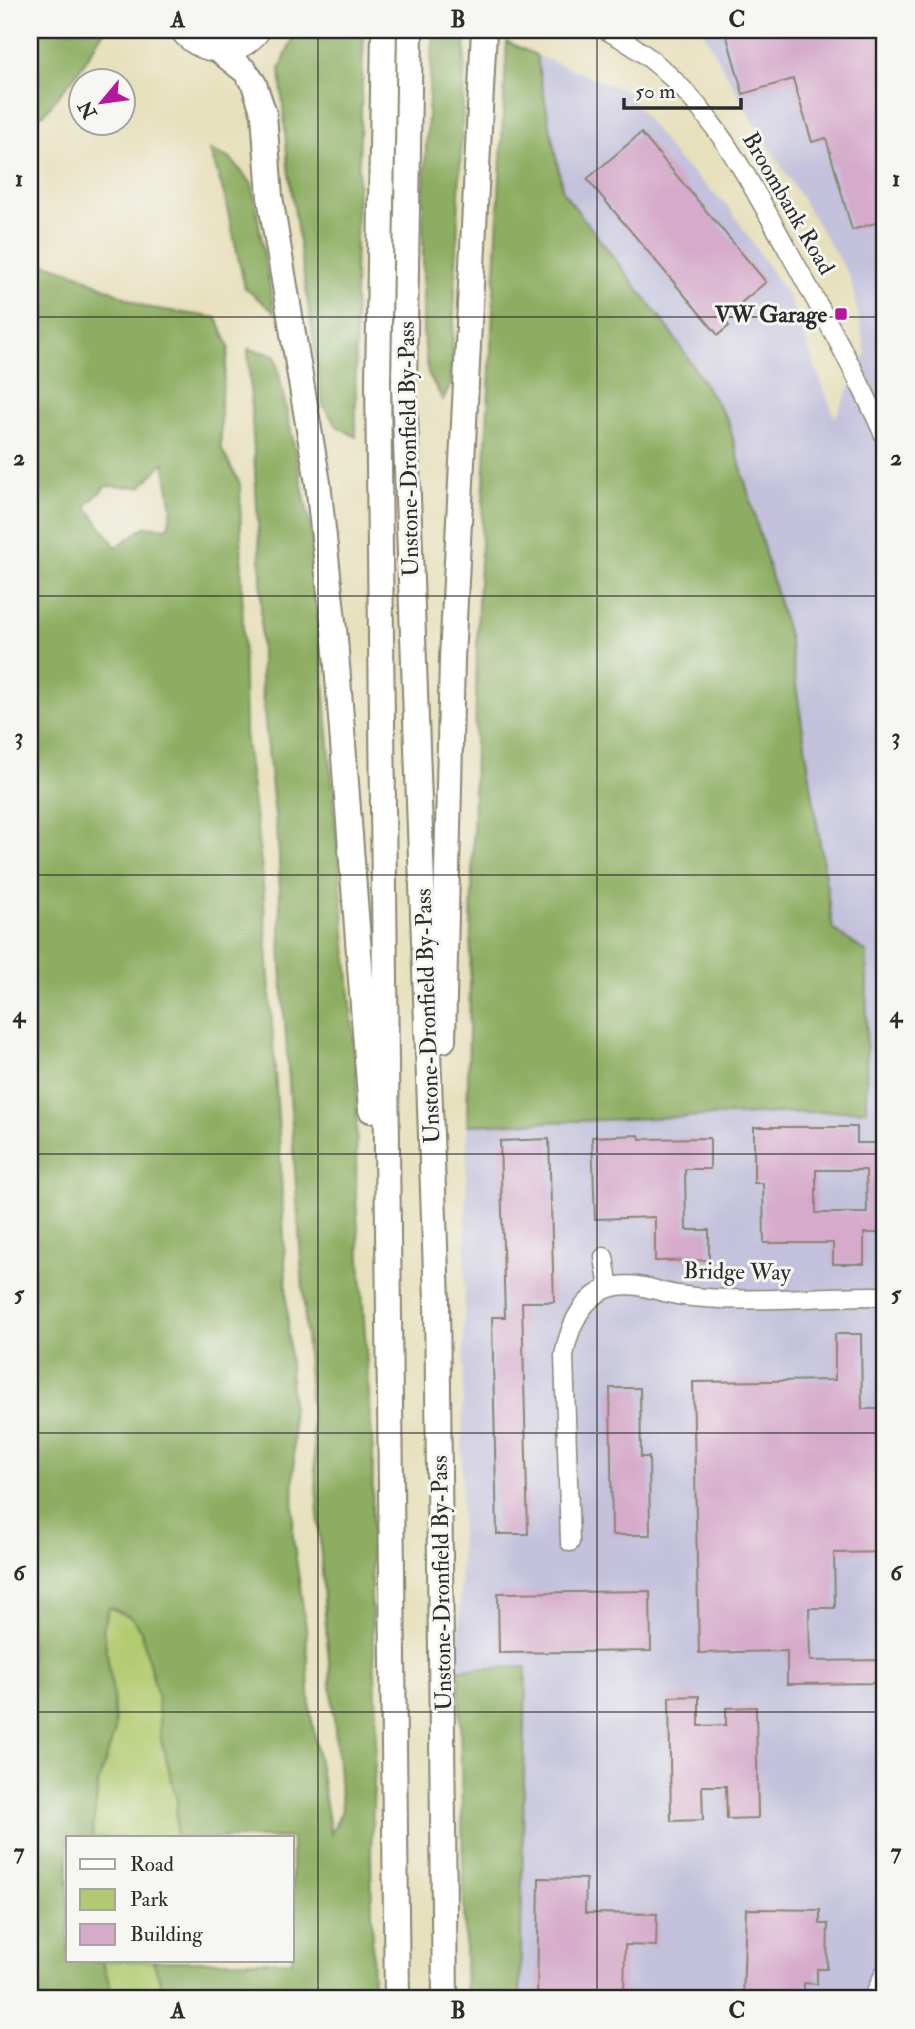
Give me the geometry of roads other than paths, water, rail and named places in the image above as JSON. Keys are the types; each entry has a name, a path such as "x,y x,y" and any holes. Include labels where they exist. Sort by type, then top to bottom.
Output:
{"highway":[{"path":"438,1301 452,659 484,30"},
{"name":"Unstone-Dronfield By-Pass","path":"410,31 404,386 438,1301 445,1999"},
{"name":"Unstone-Dronfield By-Pass","path":"384,33 378,381 397,1999"},
{"path":"221,52 245,71 254,84 264,114 270,197 318,483 335,639 366,1065 386,1239"}],"main road":[{"path":"180,30 202,49 221,52 244,44 260,30"}],"street":[{"name":"Broombank Road","path":"606,30 627,41 657,64 719,129 830,325 885,437"},
{"path":"570,1542 564,1356 569,1332 586,1302 609,1288 604,1257"},
{"name":"Bridge Way","path":"609,1288 636,1285 703,1299 885,1296"},
{"path":"873,1999 885,1972"}],"place":[{"name":"VW Garage","path":"841,314"}]}
